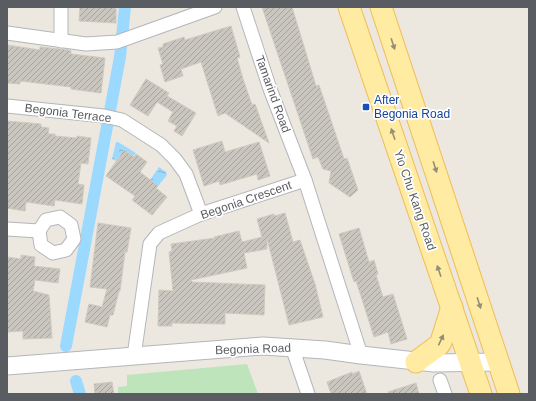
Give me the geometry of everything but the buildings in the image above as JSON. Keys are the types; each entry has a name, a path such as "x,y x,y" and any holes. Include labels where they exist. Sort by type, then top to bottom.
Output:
{"main road":[{"name":"Yio Chu Kang Road","path":"349,7 481,394"},
{"path":"381,7 509,394"},
{"path":"416,362 441,342 452,307"}],"street":[{"path":"60,7 61,41"},
{"path":"7,33 86,44 123,40 215,7"},
{"name":"Tamarind Road","path":"243,7 270,88 305,180"},
{"name":"Begonia Terrace","path":"7,106 110,117 122,120 161,145 175,159 186,174 201,214"},
{"name":"Begonia Crescent","path":"134,356 150,244 159,233 201,214 305,180 361,355"},
{"path":"7,229 39,232"},
{"name":"Begonia Road","path":"7,366 263,346 325,350 434,364 499,362"},
{"path":"292,347 308,394"},
{"path":"440,380 445,394"}],"green space":[{"path":"247,364 258,394 118,394 118,387 127,386 127,375"}],"water":[{"path":"116,142 136,153 133,156 124,150 116,161 112,159"},
{"path":"159,167 166,172 167,175 158,186 150,180"}],"waterway":[{"path":"66,346 120,57 125,7"},
{"path":"76,381 80,394"}],"place":[{"name":"After Begonia Road","path":"366,107"}]}
